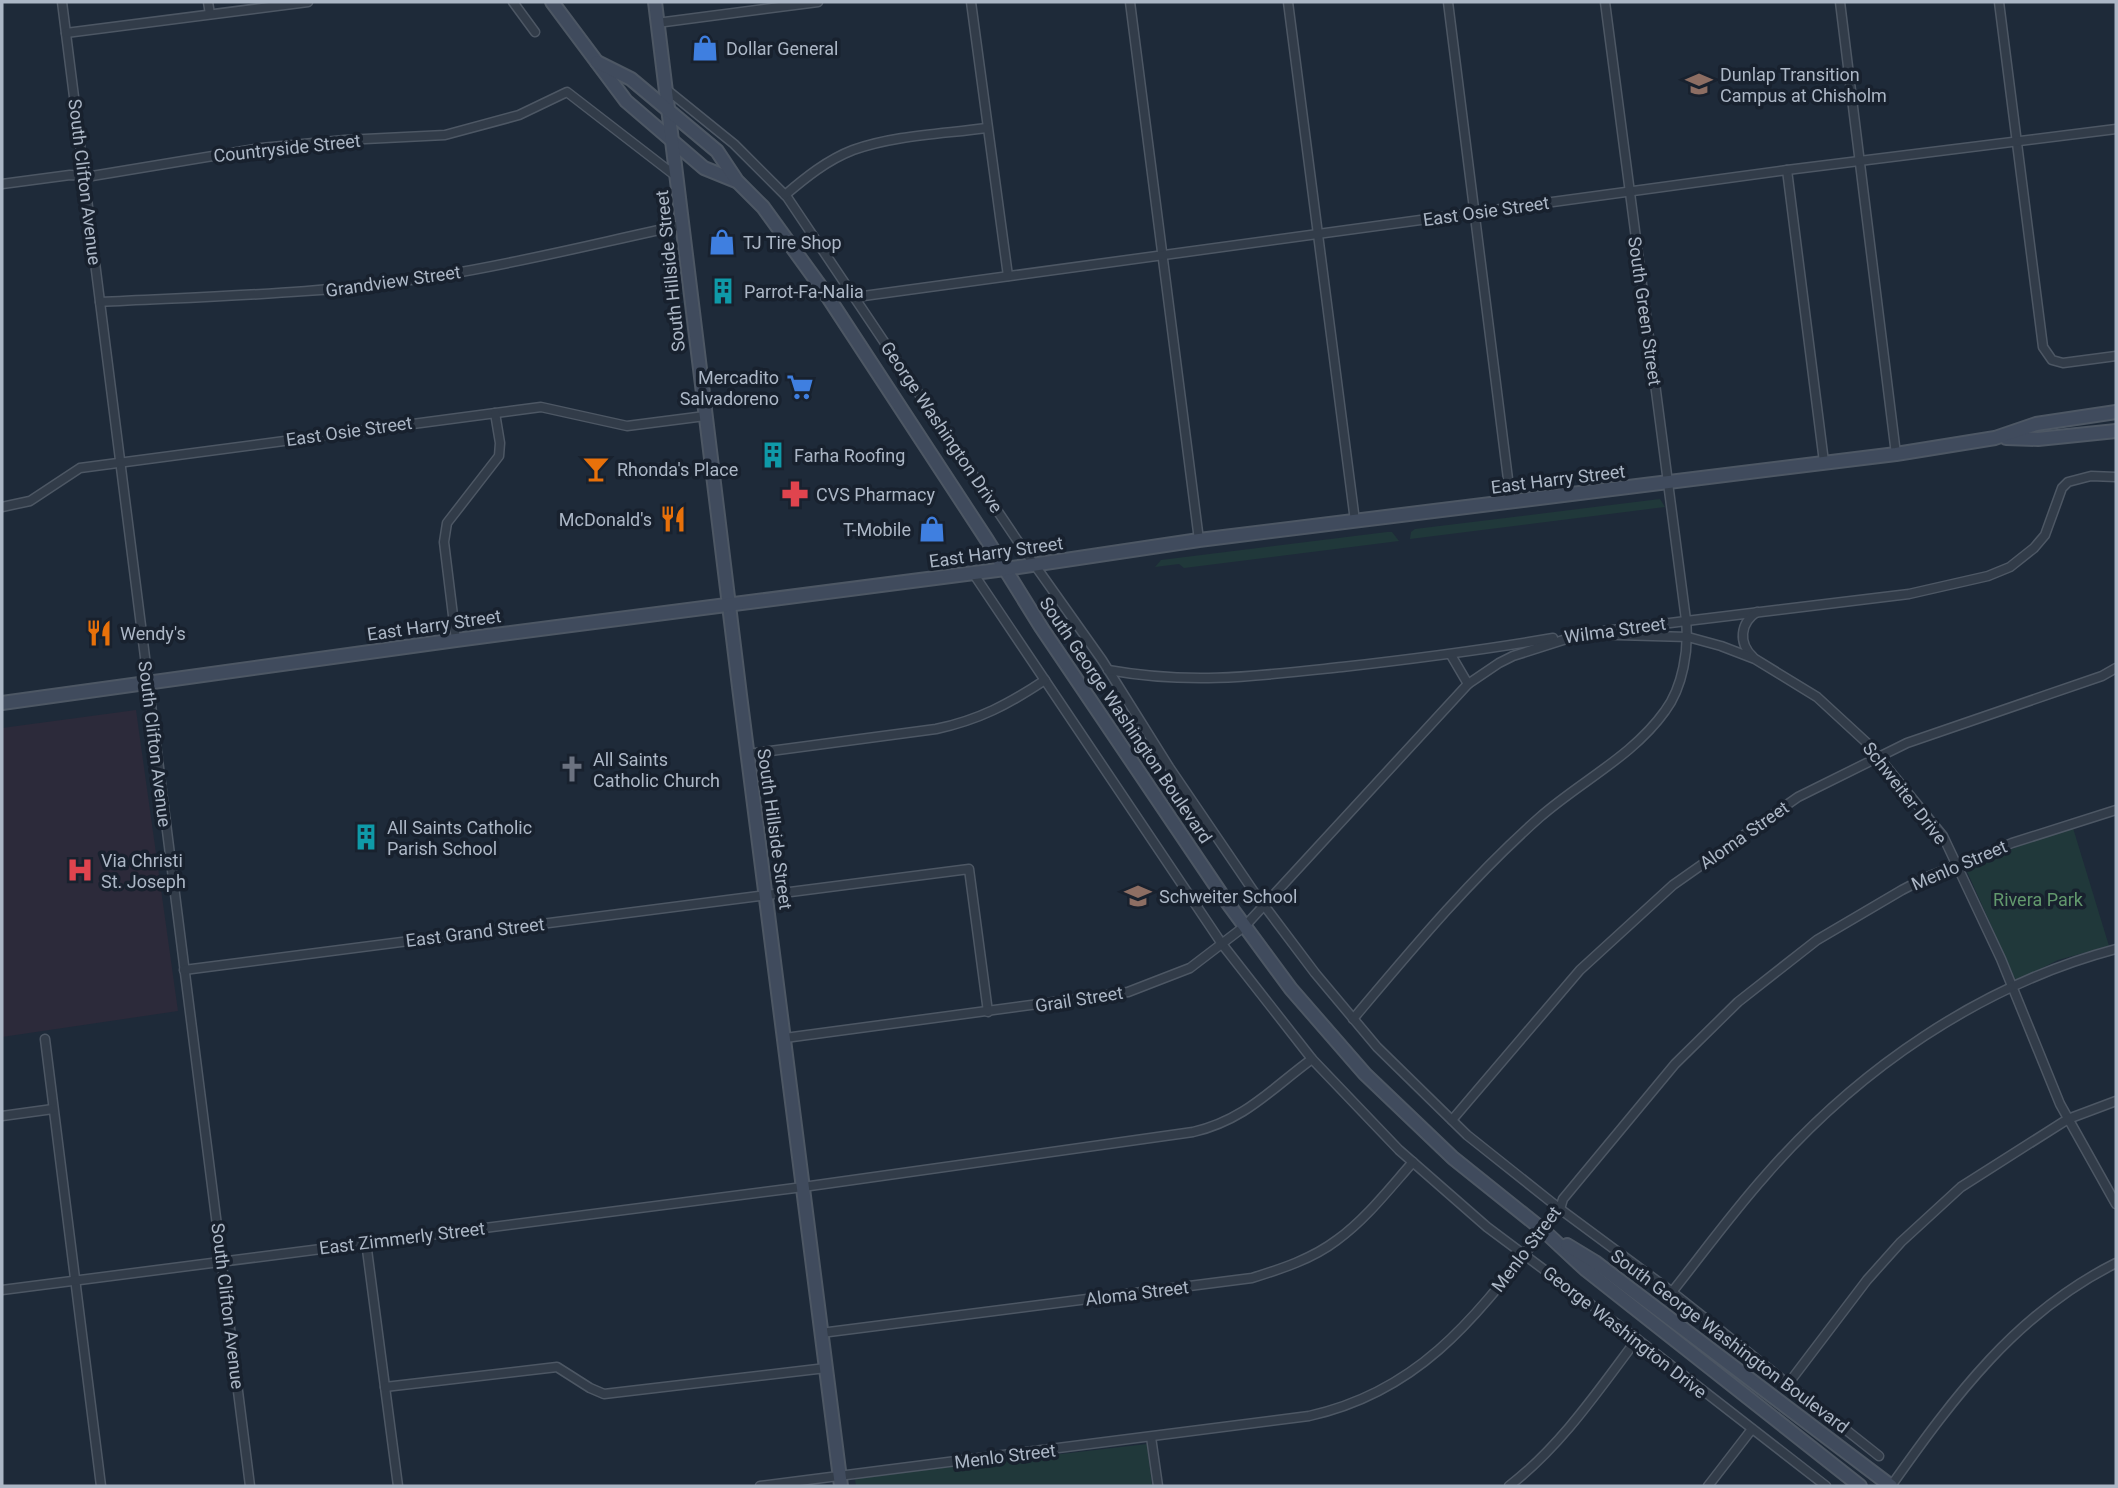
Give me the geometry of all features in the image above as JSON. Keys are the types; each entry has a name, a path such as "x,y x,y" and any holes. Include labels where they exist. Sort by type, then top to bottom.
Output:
{"main road":[{"name":"South George Washington Boulevard","path":"552,2 626,101 704,168 737,181"},
{"path":"655,2 657,23"},
{"name":"South Hillside Street","path":"657,23 840,1481"},
{"name":"South George Washington Boulevard","path":"597,62 631,79 716,151 737,181 763,207 825,294 1041,627 1245,926 1291,989 1365,1074 1453,1158 1543,1230 1586,1269 1860,1486"},
{"name":"East Harry Street","path":"2,703 456,639 1035,565 1199,540 1896,454 1995,438 2036,424 2116,412"},
{"name":"East Harry Street","path":"1995,438 2038,439 2116,431"},
{"name":"South George Washington Boulevard","path":"1543,1230 1595,1262 1891,1486"}],"street":[{"name":"South Clifton Avenue","path":"62,2 250,1486"},
{"path":"208,2 210,14"},
{"path":"66,33 308,2"},
{"path":"513,2 536,32"},
{"path":"657,23 818,2"},
{"path":"971,2 1008,276"},
{"path":"1130,2 1199,540"},
{"path":"1289,2 1355,522"},
{"path":"1448,2 1511,503"},
{"name":"South Green Street","path":"1353,1019 1447,908 1541,816 1648,732 1675,697 1688,637 1605,2"},
{"path":"1840,2 1896,454"},
{"path":"1999,2 2043,347 2052,360 2063,363 2116,356"},
{"name":"George Washington Drive","path":"666,89 734,144 785,195 1108,670 1264,906 1315,973 1377,1047 1452,1120 1560,1209 1672,1292 1879,1456"},
{"name":"Countryside Street","path":"2,184 71,175 84,176 261,148 445,135 519,115 567,92 677,177"},
{"path":"785,195 809,174 852,150 893,141 987,128"},
{"name":"East Osie Street","path":"856,297 1787,170 2116,129"},
{"path":"1787,170 1824,462"},
{"name":"Grandview Street","path":"100,302 304,292 442,276 682,225"},
{"name":"East Osie Street","path":"2,507 30,501 80,468 120,461 541,407 627,426 705,416"},
{"path":"456,639 444,542 445,528 499,456 500,443 495,413"},
{"name":"Wilma Street","path":"1108,670 1158,677 1225,679 1451,655 1686,620 1909,594 1988,576 2010,567 2023,558 2045,535 2062,488 2072,480 2091,476 2116,477"},
{"name":"George Washington Drive","path":"973,573 1222,944 1312,1059 1413,1162 1487,1227 1826,1486"},
{"path":"1755,659 1745,647 1742,632 1749,619 1760,611"},
{"name":"Grail Street","path":"785,1038 1128,992 1190,968 1245,926 1468,684 1513,656 1582,634"},
{"name":"Schweiter Drive","path":"1582,634 1688,637 1755,659 1817,697 1867,743 1944,836 2013,987 2060,1104 2116,1204"},
{"path":"1451,655 1468,684"},
{"name":"Aloma Street","path":"1452,1120 1580,970 1673,885 1798,797 1907,743 2102,676 2116,668"},
{"path":"748,754 936,729 967,722 1014,701 1045,680"},
{"name":"Menlo Street","path":"760,1486 840,1481 1309,1416 1372,1395 1443,1348 1471,1320 1560,1209 1563,1199 1675,1064 1738,1002 1817,940 1902,890 2012,843 2116,810"},
{"name":"East Grand Street","path":"184,970 969,869 988,1012"},
{"path":"1672,1292 1765,1175 1868,1076 1943,1022 2054,968 2116,949"},
{"path":"44,1039 101,1486"},
{"name":"East Zimmerly Street","path":"2,1290 1087,1148 1216,1127 1250,1109 1312,1059"},
{"path":"1788,1384 1867,1280 1900,1242 1961,1187 2068,1119 2116,1101"},
{"path":"2,1116 53,1109"},
{"name":"Aloma Street","path":"821,1333 1252,1278 1279,1270 1335,1241 1365,1216 1413,1162"},
{"path":"366,1242 398,1486"},
{"path":"1891,1486 1971,1378 2015,1333 2086,1278 2116,1263"},
{"path":"1508,1486 1538,1461 1577,1419 1637,1339"},
{"path":"385,1387 557,1367 604,1394 826,1367"},
{"path":"1708,1486 1752,1429"},
{"path":"1151,1437 1157,1486"}],"shaded area":[{"name":"Via Christi St. Joseph","path":"136,710 178,1011 2,1037 2,728"}],"green space":[{"path":"1660,499 1665,507 1410,539 1411,532 1415,529"},
{"path":"1392,532 1399,541 1184,568 1179,564 1155,567 1161,560"},
{"name":"Rivera Park","path":"2073,828 2109,946 2058,960 2016,981 1965,867"},
{"path":"1147,1444 1152,1486 856,1486 855,1479 865,1477"}],"place":[{"name":"Dollar General","path":"705,48"},
{"name":"Dunlap Transition Campus at Chisholm","path":"1699,84"},
{"name":"TJ Tire Shop","path":"722,242"},
{"name":"Parrot-Fa-Nalia","path":"723,291"},
{"name":"Mercadito Salvadoreno","path":"800,387"},
{"name":"Farha Roofing","path":"773,455"},
{"name":"Rhonda's Place","path":"596,469"},
{"name":"CVS Pharmacy","path":"795,494"},
{"name":"McDonald's","path":"673,519"},
{"name":"T-Mobile","path":"932,529"},
{"name":"Wendy's","path":"99,633"},
{"name":"All Saints Catholic Church","path":"572,769"},
{"name":"All Saints Catholic Parish School","path":"366,837"},
{"name":"Via Christi St. Joseph","path":"80,870"},
{"name":"Schweiter School","path":"1138,896"}]}
